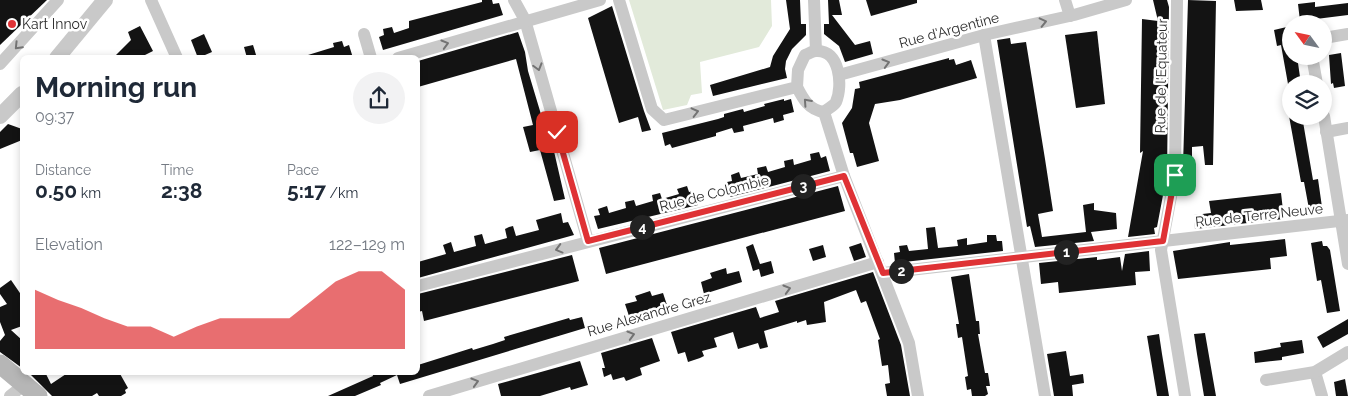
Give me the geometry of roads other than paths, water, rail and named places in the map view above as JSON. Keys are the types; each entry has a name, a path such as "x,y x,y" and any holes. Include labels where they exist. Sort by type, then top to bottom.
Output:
{"main road":[{"path":"0,364 24,392"}],"street":[{"path":"0,64 58,0"},
{"path":"59,55 105,0"},
{"path":"151,0 175,55"},
{"path":"514,0 525,20 588,241"},
{"path":"408,55 600,0"},
{"path":"619,0 652,109 664,120 797,87"},
{"path":"814,0 816,50"},
{"path":"1065,0 1070,16"},
{"name":"Rue d'Argentine","path":"839,75 984,35 1070,16 1126,0"},
{"name":"Rue de l'Equateur","path":"1177,0 1175,175 1161,250 1185,396"},
{"path":"364,34 370,55"},
{"path":"1332,37 1348,34"},
{"path":"984,35 1045,396"},
{"path":"816,50 827,54 836,65 839,75 840,84 835,103 824,112 816,111 805,102 797,87 798,70 804,55 816,50"},
{"path":"0,116 20,96"},
{"path":"824,112 844,176 909,343 918,396"},
{"path":"1325,125 1344,221 1348,264"},
{"path":"1326,132 1348,128"},
{"name":"Rue de Colombie","path":"420,285 844,176"},
{"name":"Rue de Terre Neuve","path":"880,268 1022,257 1344,221"},
{"name":"Rue Alexandre Grez","path":"429,396 880,268"},
{"path":"1266,380 1315,372 1348,352"},
{"path":"1315,372 1322,396"}],"place":[{"name":"Kart Innov","path":"12,24"}]}
